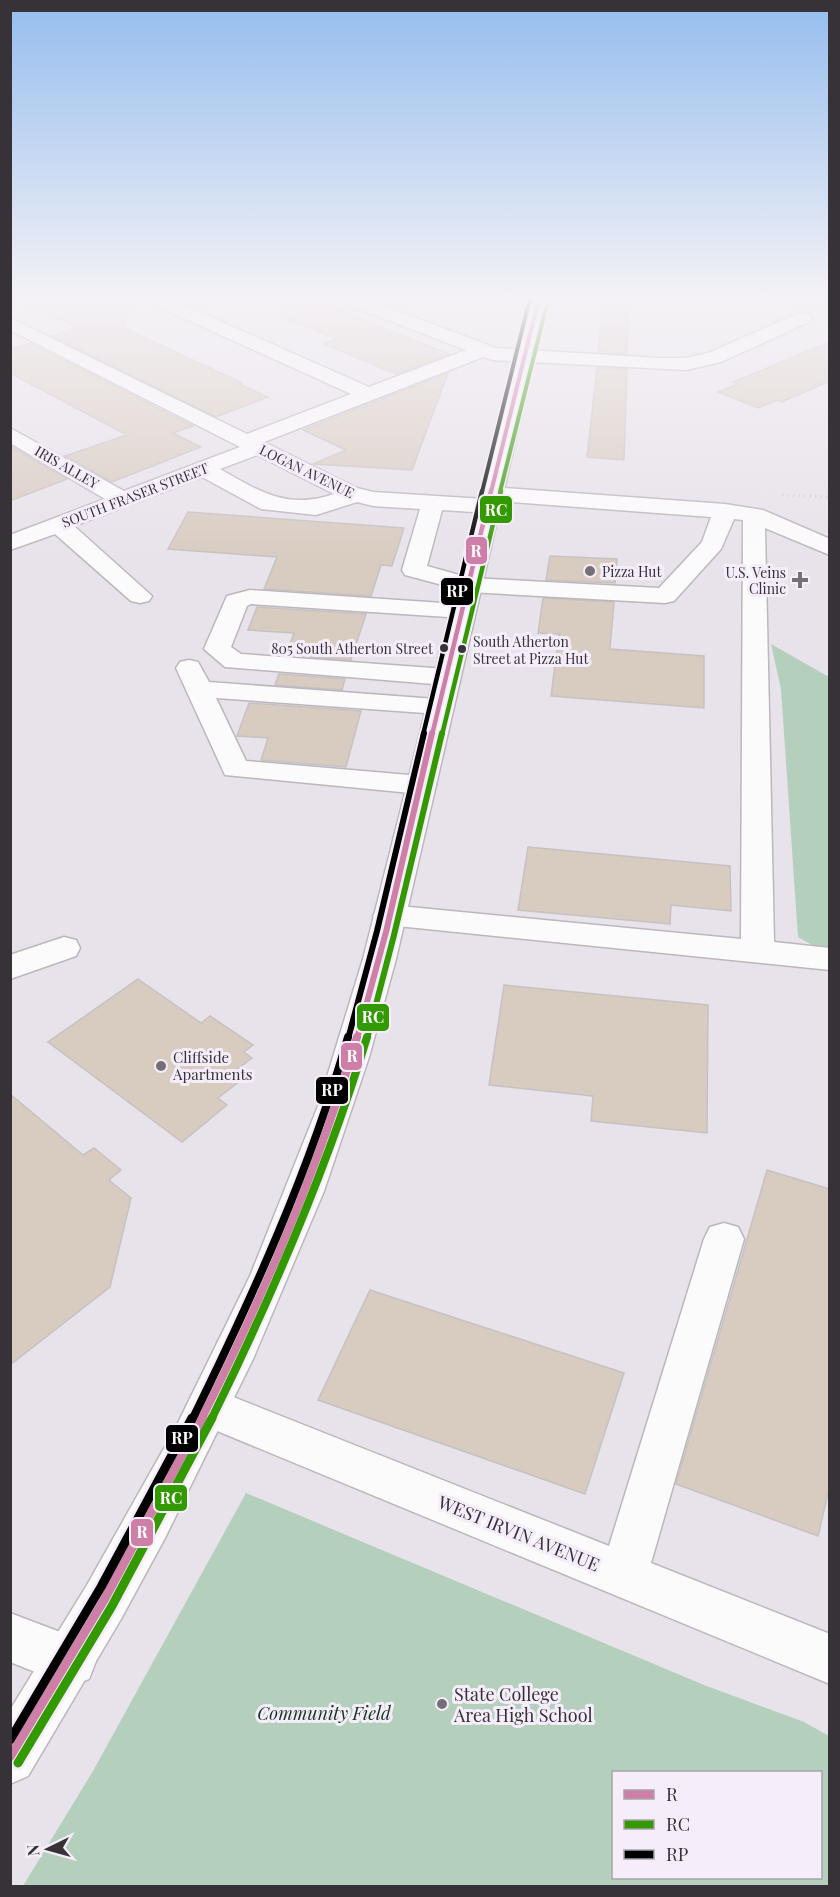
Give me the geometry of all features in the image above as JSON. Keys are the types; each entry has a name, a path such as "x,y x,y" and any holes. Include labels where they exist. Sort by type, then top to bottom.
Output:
{"street":[{"name":"LOGAN AVENUE","path":"138,387 354,495 373,499 433,502 490,500 725,511 755,515 830,548"},
{"path":"351,387 368,394"},
{"name":"SOUTH FRASER STREET","path":"10,543 204,469 253,444 388,387"},
{"path":"10,1758 72,1661 208,1407 263,1290 310,1177 337,1101 389,916 517,387"},
{"name":"IRIS ALLEY","path":"10,434 123,500"},
{"path":"204,469 261,502 316,508 354,495"},
{"path":"433,502 414,570 466,598"},
{"path":"442,692 234,661 217,649 236,601 250,597 665,596 713,544 725,511"},
{"path":"755,515 753,528 758,952"},
{"path":"58,525 81,542 140,596"},
{"path":"421,784 235,769 194,678 442,692"},
{"path":"389,916 830,959"},
{"path":"10,968 64,948"},
{"path":"624,1576 724,1239"},
{"name":"WEST IRVIN AVENUE","path":"208,1407 830,1659"},
{"path":"10,1637 72,1661"}],"path":[{"path":"778,495 830,497"}],"green space":[{"path":"771,644 829,677 829,948 814,946 798,937 781,689"},
{"name":"Community Field","path":"246,1493 704,1685 804,1722 829,1736 829,1886 23,1886 93,1771"}],"building":[{"path":"36,387 115,387 193,426 173,433 201,447 112,482 65,456 127,435"},
{"path":"154,387 245,387 268,397 216,417"},
{"path":"414,387 443,387 412,470 313,464 346,450 303,430"},
{"path":"595,387 626,387 624,460 587,457"},
{"path":"732,387 817,387 782,402 777,400 758,408 718,392"},
{"path":"10,446 67,479 10,501"},
{"path":"188,512 404,528 392,566 381,565 371,596 264,589 277,557 168,549"},
{"name":"Pizza Hut","path":"550,556 617,559 615,583 546,580"},
{"path":"543,598 614,602 610,649 704,656 704,708 551,696 559,634 538,633"},
{"path":"257,607 366,614 351,660 286,655 294,633 248,630"},
{"path":"279,674 345,679 342,690 275,685"},
{"path":"249,703 361,711 346,767 261,760 268,738 237,736"},
{"path":"528,847 730,866 731,911 671,905 670,924 518,910"},
{"name":"Cliffside Apartments","path":"138,979 201,1023 210,1016 253,1045 244,1052 252,1058 231,1074 240,1081 218,1098 227,1105 182,1142 48,1042"},
{"path":"504,985 708,1005 707,1133 591,1121 593,1096 489,1085"},
{"path":"10,1094 83,1155 94,1148 121,1170 109,1180 131,1198 110,1287 10,1365"},
{"path":"767,1170 830,1189 830,1485 818,1536 676,1484"},
{"path":"370,1290 624,1373 585,1494 318,1400"}],"transit line":[{"name":"RP","path":"10,1740 101,1587 187,1430 263,1269 328,1103 377,931 508,387"},
{"name":"R","path":"10,1757 149,1521 232,1358 305,1191 350,1062 386,932 454,641 517,387"},
{"name":"RC","path":"18,1763 112,1606 199,1445 277,1280 344,1109 371,1023 394,935 527,387"}],"place":[{"name":"Pizza Hut","path":"590,571"},
{"name":"U.S. Veins Clinic","path":"800,580"},
{"name":"805 South Atherton Street","path":"444,648"},
{"name":"South Atherton Street at Pizza Hut","path":"462,649"},
{"name":"Cliffside Apartments","path":"161,1066"},
{"name":"State College Area High School","path":"442,1704"}]}
